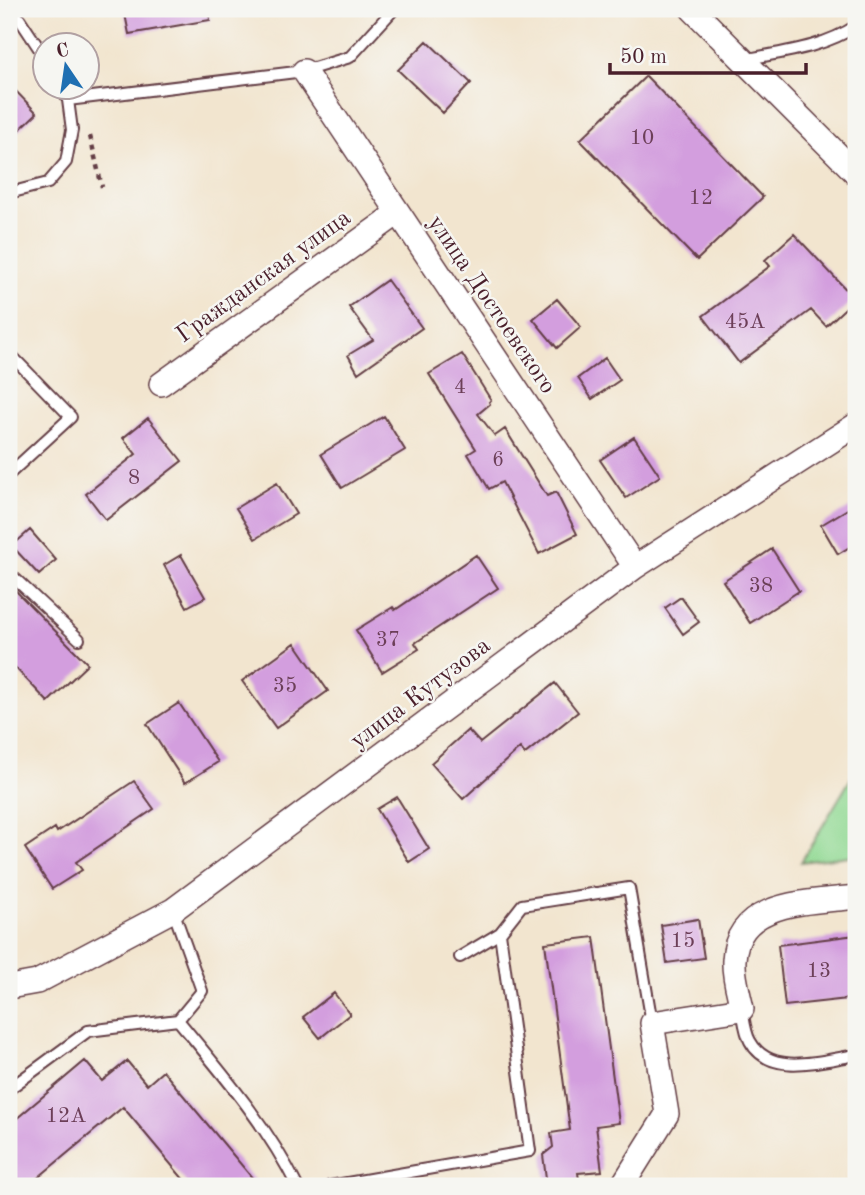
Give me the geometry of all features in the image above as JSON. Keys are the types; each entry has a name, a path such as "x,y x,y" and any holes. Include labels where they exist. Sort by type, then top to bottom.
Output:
{"street":[{"path":"692,9 856,173"},
{"name":"улица Достоевского","path":"304,71 635,568"},
{"name":"Гражданская улица","path":"161,384 398,213"},
{"name":"улица Кутузова","path":"9,987 37,982 173,910 635,568 856,425"},
{"path":"622,1186 667,1114 652,1023 742,1009 734,961 740,938 752,919 774,908 856,897"}],"lane":[{"path":"13,9 32,38"},
{"path":"102,96 304,71 350,57 394,9"},
{"path":"743,60 797,50 841,36 856,26"},
{"path":"9,193 48,183 66,162 72,130 68,102"},
{"path":"9,353 71,417 9,474"},
{"path":"12,580 79,639"},
{"path":"460,957 500,933 522,905 629,888 652,1023"},
{"path":"9,1089 88,1031 178,1020 202,991 173,910"},
{"path":"330,1186 530,1151 500,933"},
{"path":"742,1009 750,1041 765,1059 793,1065 856,1055"},
{"path":"178,1020 228,1081 284,1158 297,1186"}],"path":[{"path":"83,102 102,187"}],"green space":[{"path":"856,770 856,855 801,862"}],"building":[{"path":"124,9 209,9 210,20 129,34"},
{"path":"427,41 471,83 443,113 398,70"},
{"path":"646,76 763,197 697,260 580,140"},
{"path":"9,84 37,113 9,140"},
{"path":"794,234 855,299 826,326 811,310 739,363 703,316 770,266 765,260"},
{"path":"387,280 422,328 358,373 348,355 373,340 349,307"},
{"path":"557,299 581,327 557,348 533,319"},
{"path":"462,354 491,400 478,414 495,436 505,429 547,496 556,492 577,534 539,554 502,482 489,489 468,454 476,449 429,374"},
{"path":"605,358 620,380 592,399 578,378"},
{"path":"384,416 405,450 342,488 321,454"},
{"path":"148,418 182,461 106,520 86,494 136,454 123,438"},
{"path":"634,437 660,476 626,498 600,460"},
{"path":"277,483 296,514 255,539 236,508"},
{"path":"856,504 856,543 838,554 821,525"},
{"path":"30,530 56,560 39,575 12,546"},
{"path":"772,549 799,591 750,623 723,581"},
{"path":"181,555 205,597 187,607 164,565"},
{"path":"476,555 498,588 415,643 419,649 382,672 356,630 393,607 395,610"},
{"path":"9,584 88,664 48,702 9,661"},
{"path":"681,597 699,622 683,634 665,608"},
{"path":"295,643 328,691 276,728 242,681"},
{"path":"555,683 578,712 525,754 520,748 463,799 431,763 468,730 480,743"},
{"path":"179,703 218,762 185,783 147,724"},
{"path":"134,781 154,809 76,862 82,870 52,889 25,848 55,828 57,832"},
{"path":"397,797 429,849 409,862 377,809"},
{"path":"698,919 704,958 667,963 661,925"},
{"path":"856,935 856,998 785,1006 778,945"},
{"path":"594,937 619,1123 596,1126 602,1171 578,1173 580,1186 547,1186 543,1155 553,1147 551,1133 570,1130 545,943"},
{"path":"334,993 350,1014 320,1038 303,1017"},
{"path":"85,1061 102,1081 127,1061 147,1085 163,1071 259,1186 189,1186 123,1107 28,1186 9,1186 9,1125"}]}
